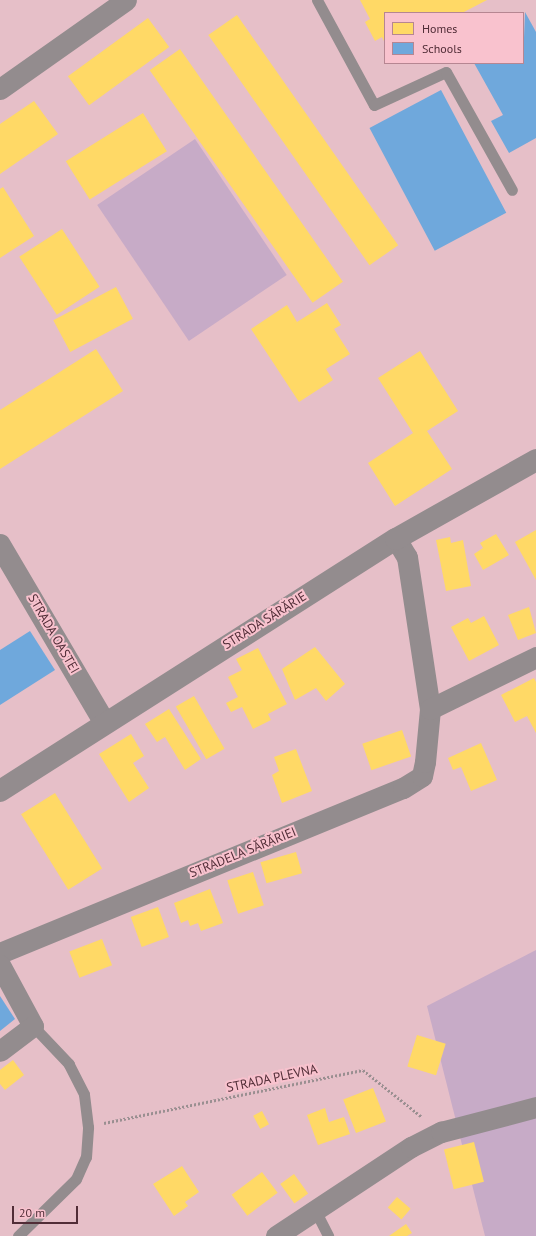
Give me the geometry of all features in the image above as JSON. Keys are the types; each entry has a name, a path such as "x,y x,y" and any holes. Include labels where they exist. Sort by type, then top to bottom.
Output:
{"street":[{"path":"0,89 126,0"},
{"name":"STRADA SĂRĂRIE","path":"0,791 396,539 536,460"},
{"name":"STRADELA SĂRĂRIEI","path":"0,953 403,788 422,776 430,709 406,557 396,539"},
{"name":"STRADA OASTEI","path":"0,545 105,723"},
{"path":"430,709 536,657"},
{"path":"0,965 33,1026 0,1051"},
{"path":"276,1236 411,1147 441,1132 536,1107"}],"lane":[{"path":"317,0 374,105 446,72 512,190"},
{"path":"18,1236 76,1179 86,1157 88,1126 84,1094 69,1064 33,1026"},
{"path":"315,1210 328,1236"}],"path":[{"name":"STRADA PLEVNA","path":"88,1126 364,1070 441,1132"}],"shaded area":[{"path":"195,139 287,275 189,341 97,205"},
{"path":"536,950 536,1236 485,1236 427,1006"}],"building: Homes":[{"path":"360,0 487,0 464,12 384,12 384,41 382,37 375,41 365,22 370,19"},
{"path":"237,15 398,245 370,265 208,35"},
{"path":"148,18 169,47 89,105 68,76"},
{"path":"180,49 343,282 313,303 150,70"},
{"path":"34,101 58,134 0,174 0,124"},
{"path":"143,113 167,151 90,199 66,161"},
{"path":"3,187 34,236 0,258 0,189"},
{"path":"62,229 100,287 57,315 19,257"},
{"path":"116,287 133,319 70,352 53,320"},
{"path":"327,303 341,325 334,329 350,354 326,369 333,380 299,402 251,329 287,305 297,322"},
{"path":"96,349 123,391 0,469 0,410"},
{"path":"420,351 458,411 427,431 452,469 395,506 368,463 413,433 378,378"},
{"path":"536,530 536,580 515,542"},
{"path":"496,534 509,555 483,570 474,554 483,548 480,543"},
{"path":"450,537 451,543 463,540 471,586 446,591 436,540"},
{"path":"529,607 536,633 518,640 508,615"},
{"path":"484,616 499,645 469,661 451,627 468,618 471,623"},
{"path":"315,647 345,684 326,701 316,688 295,700 282,669"},
{"path":"258,648 287,704 268,714 271,720 253,729 242,707 231,712 226,703 238,697 228,677 242,670 236,659"},
{"path":"534,678 536,682 536,733 527,716 515,722 501,695"},
{"path":"194,696 224,749 206,759 176,706"},
{"path":"169,709 201,759 185,770 165,737 157,742 145,724"},
{"path":"402,730 411,756 371,770 362,744"},
{"path":"131,734 144,756 133,763 149,788 129,802 99,754"},
{"path":"481,743 497,780 471,791 461,767 453,770 448,758"},
{"path":"296,749 312,791 282,803 272,775 279,771 274,757"},
{"path":"55,793 102,868 68,890 21,814"},
{"path":"296,852 302,873 266,883 260,862"},
{"path":"253,872 264,905 238,914 227,880"},
{"path":"210,889 223,923 201,931 198,923 190,926 188,920 181,923 174,903"},
{"path":"158,907 169,937 142,947 131,917"},
{"path":"102,939 112,965 79,978 69,952"},
{"path":"417,1035 446,1044 436,1075 407,1067"},
{"path":"13,1060 24,1075 5,1090 0,1084 0,1070"},
{"path":"373,1088 386,1122 356,1133 343,1099"},
{"path":"325,1108 329,1122 344,1117 350,1134 318,1145 307,1115"},
{"path":"262,1111 269,1124 260,1129 253,1116"},
{"path":"474,1142 484,1182 454,1189 444,1149"},
{"path":"182,1166 199,1192 185,1202 188,1206 174,1216 153,1184"},
{"path":"262,1172 278,1193 247,1216 232,1195"},
{"path":"294,1174 308,1193 294,1203 280,1184"},
{"path":"397,1197 411,1209 401,1219 388,1208"},
{"path":"406,1224 412,1233 407,1236 389,1236"}],"building: Schools":[{"path":"525,12 536,32 536,138 509,153 491,121 503,115 475,64 524,64"},
{"path":"441,90 506,213 435,251 369,128"},
{"path":"30,631 55,670 0,705 0,650"},
{"path":"0,996 15,1019 0,1031"}]}
